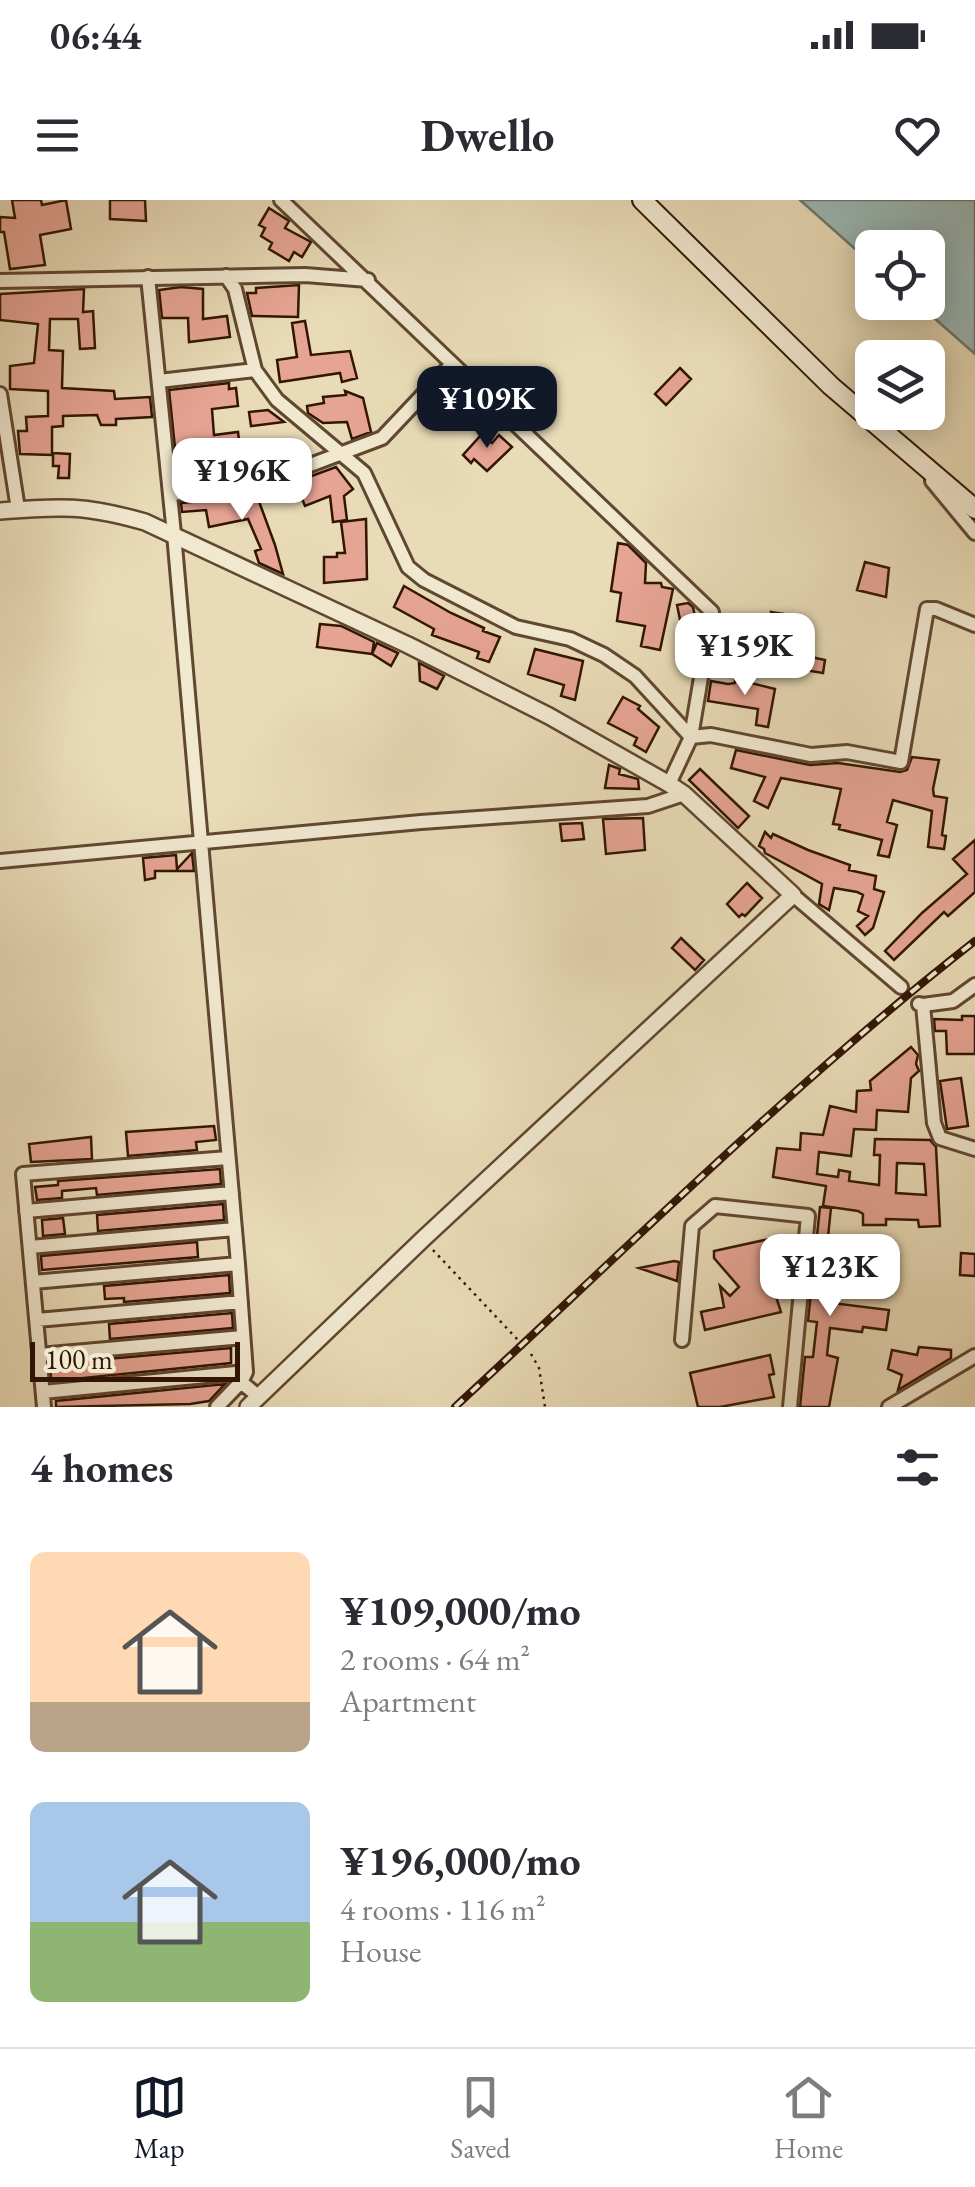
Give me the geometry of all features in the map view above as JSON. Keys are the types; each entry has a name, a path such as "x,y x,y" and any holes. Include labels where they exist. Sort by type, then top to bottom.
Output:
{"main road":[{"path":"642,200 831,386 975,509"}],"street":[{"path":"282,200 712,612 691,737 669,784"},
{"path":"0,280 306,275 368,280"},
{"path":"226,276 236,289 255,370 277,400 364,473 408,567 424,580 516,627 570,639 604,655 635,676 691,737"},
{"path":"148,277 232,1193 244,1377 253,1402 422,1239 793,895"},
{"path":"170,494 249,488 382,438 452,364"},
{"path":"158,381 255,370"},
{"path":"0,394 18,509"},
{"path":"902,444 975,533"},
{"path":"0,511 75,506 102,509 174,534 532,707 684,794 900,987"},
{"path":"691,737 711,735 812,755 846,752 901,762 927,609 936,609 975,626"},
{"path":"0,861 421,822 648,806 684,794"},
{"path":"975,985 953,1001 921,1004 934,1123 940,1138 975,1149"},
{"path":"44,1407 23,1174 228,1158"},
{"path":"26,1211 232,1193"},
{"path":"682,1340 692,1226 715,1206 808,1216 790,1407"},
{"path":"30,1247 235,1230"},
{"path":"33,1282 238,1264"},
{"path":"36,1320 241,1302"},
{"path":"40,1355 244,1337"},
{"path":"889,1407 975,1356"},
{"path":"42,1392 244,1377"},
{"path":"217,1407 244,1377"}],"path":[{"path":"422,1239 518,1340"},
{"path":"531,1354 539,1368 545,1407"}],"water":[{"path":"800,200 975,200 975,354 936,320 945,320 945,230 855,230 855,249"}],"building":[{"path":"12,200 41,200 42,205 66,200 71,229 40,235 45,265 10,269 0,217 15,218"},
{"path":"110,200 145,200 146,221 110,219"},
{"path":"269,208 289,221 285,228 311,242 302,257 294,252 289,261 269,249 272,243 261,236 265,228 259,225"},
{"path":"299,285 298,317 252,316 247,293 256,293 256,288"},
{"path":"84,289 83,312 93,311 95,348 80,349 78,319 50,319 49,350 63,351 62,388 114,391 115,399 150,397 152,417 116,419 116,425 101,425 97,415 63,416 63,426 52,427 52,455 20,454 18,431 27,431 26,417 48,416 48,391 10,389 10,366 34,363 38,324 0,320 0,294"},
{"path":"203,289 203,319 227,316 230,337 189,342 188,318 162,318 159,290"},
{"path":"305,321 311,355 350,351 357,378 342,382 340,373 280,382 277,360 297,357 292,323"},
{"path":"680,368 691,379 666,405 655,394"},
{"path":"229,383 229,389 236,388 238,406 212,409 214,435 238,432 241,456 233,457 235,472 220,473 221,480 197,482 193,457 176,458 169,390"},
{"path":"447,383 458,393 436,419 424,408"},
{"path":"345,391 363,398 371,432 352,439 347,422 323,423 308,413 307,406 324,403 323,397 346,395"},
{"path":"268,410 284,422 251,426 249,412"},
{"path":"482,434 492,443 499,435 512,447 487,471 463,455"},
{"path":"53,453 70,454 69,478 58,478 59,466 53,466"},
{"path":"336,467 353,489 344,496 347,520 333,522 330,496 305,506 295,482"},
{"path":"257,496 283,574 259,563 255,551 261,549 248,519 209,527 206,510 182,512 181,503"},
{"path":"366,519 367,579 324,583 324,557 345,553 341,522"},
{"path":"618,543 628,545 646,563 645,583 661,583 662,587 673,589 660,650 641,646 645,626 617,621 621,593 611,591"},
{"path":"865,562 889,568 886,597 857,590"},
{"path":"404,586 500,637 489,662 477,658 479,652 432,635 434,629 394,607"},
{"path":"688,603 693,607 698,631 683,634 677,605"},
{"path":"771,612 790,615 786,638 748,632 751,615 771,616"},
{"path":"320,624 341,626 374,642 372,654 317,647"},
{"path":"377,643 398,653 391,666 372,654"},
{"path":"535,649 583,661 575,700 561,696 564,685 528,674"},
{"path":"802,655 825,660 823,673 799,669"},
{"path":"419,663 444,676 437,689 420,681"},
{"path":"735,679 775,689 768,727 756,725 758,709 708,701 711,681 728,684 735,683"},
{"path":"623,697 640,706 638,709 659,727 646,752 634,745 637,738 608,723"},
{"path":"736,750 810,765 838,763 900,772 907,770 912,757 939,760 933,789 934,796 947,798 944,849 928,847 932,811 893,800 887,822 897,825 889,857 878,855 882,840 833,824 841,789 781,778 768,808 754,801 765,777 731,768"},
{"path":"609,765 620,769 619,774 638,779 639,789 605,788"},
{"path":"700,769 749,816 738,828 689,780"},
{"path":"643,818 645,850 606,854 603,819"},
{"path":"582,823 584,839 562,841 560,824"},
{"path":"765,832 771,838 773,834 850,865 849,870 876,876 874,889 884,892 873,928 865,935 857,926 868,916 858,911 863,895 834,888 829,910 819,904 822,884 765,853 759,846"},
{"path":"975,840 975,892 948,916 944,912 894,960 885,951 967,874 953,859"},
{"path":"192,853 194,871 155,871 155,878 145,880 143,858 176,855 177,869"},
{"path":"747,883 762,898 745,916 739,917 727,904"},
{"path":"681,938 704,960 695,970 672,948"},
{"path":"962,1016 975,1016 975,1054 947,1054 946,1031 935,1031 934,1019 962,1020"},
{"path":"911,1047 918,1055 919,1071 911,1078 908,1112 877,1110 876,1130 854,1129 851,1156 819,1152 817,1174 838,1177 839,1170 850,1172 849,1181 879,1185 880,1155 874,1155 875,1139 930,1140 936,1147 940,1226 919,1227 918,1220 886,1219 886,1225 863,1225 863,1214 858,1211 823,1206 826,1186 773,1177 777,1148 800,1150 801,1133 823,1135 830,1106 856,1112 857,1091 871,1090 870,1081","holes":["897,1163 924,1164 926,1195 896,1193"]},
{"path":"961,1078 968,1126 947,1129 940,1081"},
{"path":"214,1126 216,1140 196,1142 197,1150 128,1156 126,1132"},
{"path":"91,1137 92,1159 31,1162 29,1144"},
{"path":"220,1169 221,1184 97,1195 96,1188 62,1191 62,1198 37,1200 35,1187 58,1185 58,1181"},
{"path":"223,1204 224,1220 98,1231 97,1215"},
{"path":"820,1207 831,1208 828,1237 839,1239 832,1303 889,1310 886,1330 830,1328 827,1355 838,1358 829,1407 800,1407 805,1357 813,1357 817,1322 808,1321"},
{"path":"63,1218 65,1234 43,1236 42,1220"},
{"path":"783,1236 786,1254 764,1259 781,1312 705,1330 701,1312 724,1307 720,1286 730,1296 739,1287 714,1258 714,1251"},
{"path":"197,1242 198,1257 42,1270 41,1256"},
{"path":"961,1253 975,1254 975,1276 960,1275"},
{"path":"679,1262 677,1281 639,1268"},
{"path":"229,1275 230,1293 124,1302 124,1298 105,1299 104,1286"},
{"path":"232,1313 233,1328 110,1339 109,1324"},
{"path":"919,1347 951,1350 951,1358 898,1390 902,1375 888,1369 892,1350 917,1355"},
{"path":"231,1348 231,1363 54,1381 51,1378 50,1364"},
{"path":"770,1355 774,1397 698,1407 690,1373"},
{"path":"225,1384 209,1401 190,1404 56,1407 56,1401"}],"waterway":[{"path":"931,1024 936,1069"}],"railway":[{"path":"455,1407 775,1110 975,941"}]}
